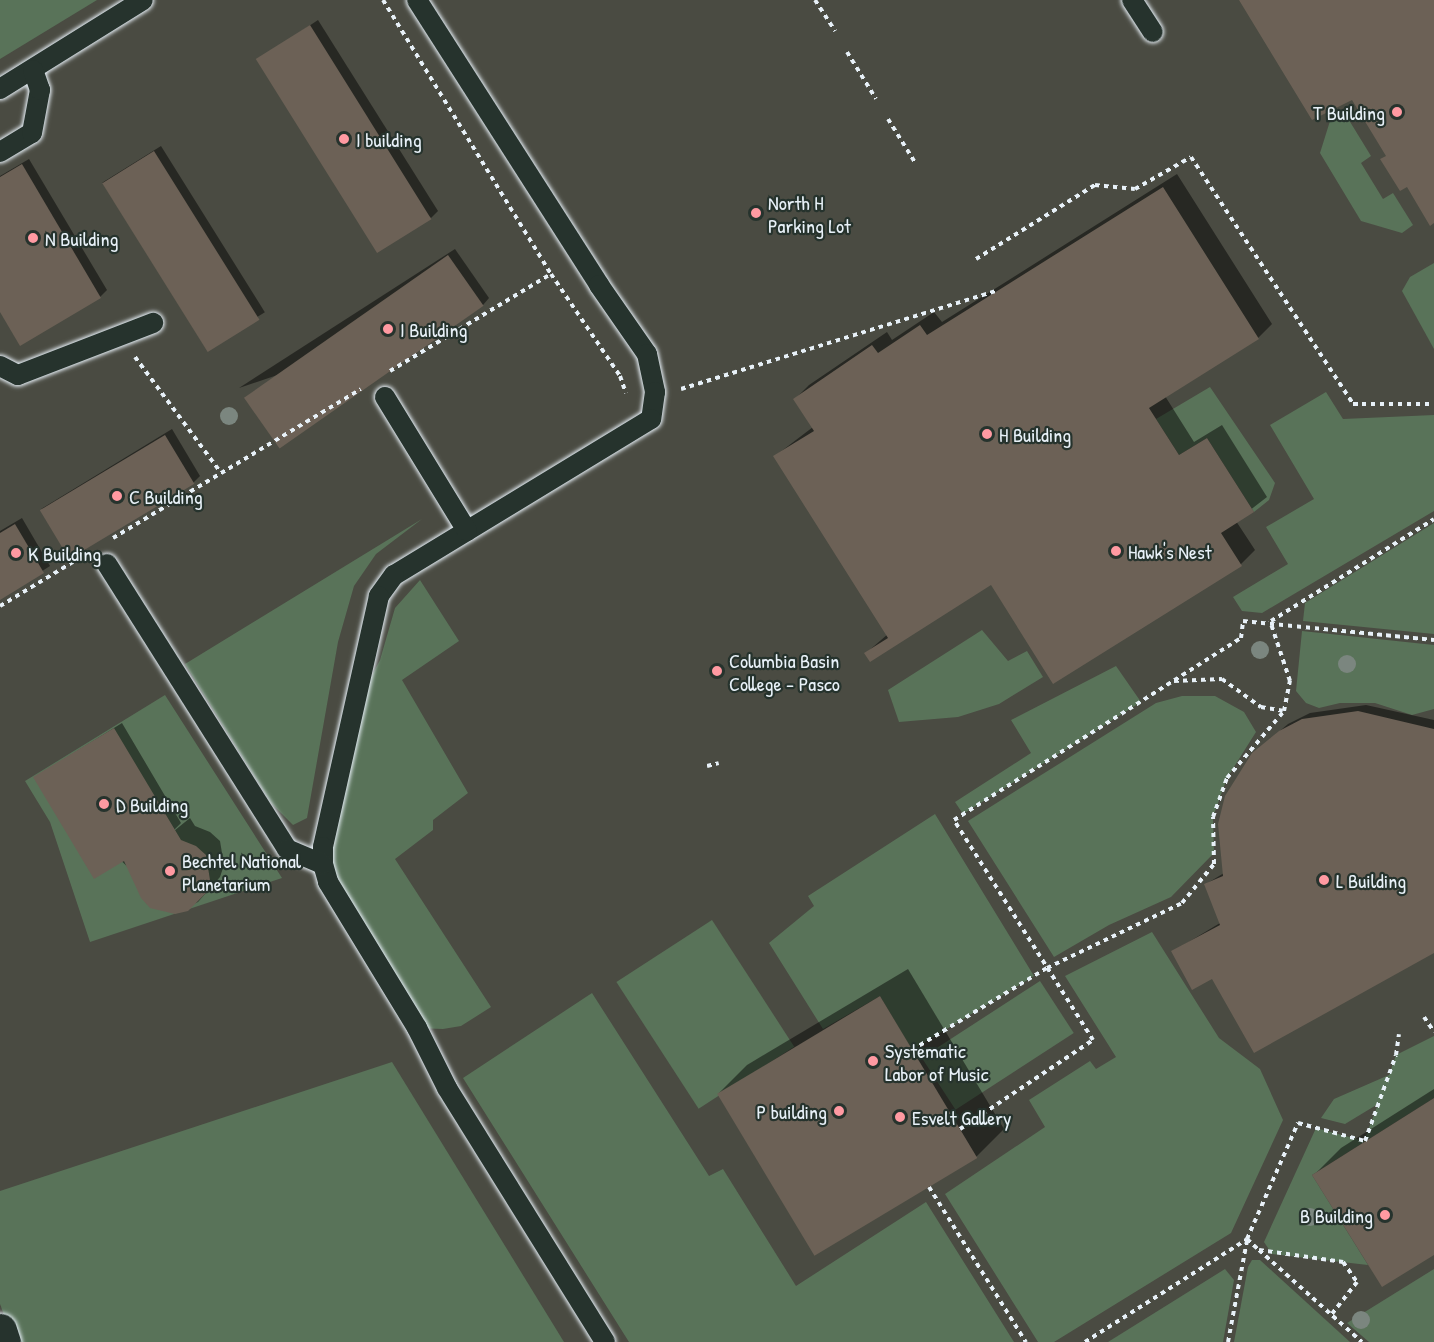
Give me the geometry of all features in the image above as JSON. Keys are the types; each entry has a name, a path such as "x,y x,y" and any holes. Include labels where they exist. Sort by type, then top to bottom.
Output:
{"street":[{"path":"0,1330 4,1342"}],"lane":[{"path":"0,89 143,0"},
{"path":"417,0 599,285 647,354 655,392 651,419 394,575 379,596 323,847 323,864 328,882 417,1028 447,1088 605,1342"},
{"path":"1132,0 1153,32"},
{"path":"0,152 32,133 40,90 33,70"},
{"path":"0,366 18,375 153,323"},
{"path":"385,397 467,531"},
{"path":"107,564 287,849 323,864"}],"path":[{"path":"383,0 551,274 621,376 626,393"},
{"path":"815,0 834,31"},
{"path":"847,52 876,99"},
{"path":"888,119 916,164"},
{"path":"976,259 1095,185 1135,189 1191,158 1353,404 1434,404"},
{"path":"387,373 551,274"},
{"path":"681,389 996,291"},
{"path":"130,350 221,473"},
{"path":"110,539 368,385"},
{"path":"1270,621 1434,519"},
{"path":"0,606 90,551"},
{"path":"960,1129 1093,1040 954,820 1241,638 1243,621 1270,621 1434,640"},
{"path":"912,1050 1047,968 1182,903 1214,864 1213,817 1227,778 1284,711 1290,681 1270,621"},
{"path":"1174,681 1222,679 1261,707 1284,711"},
{"path":"707,766 718,763"},
{"path":"1424,1017 1434,1032"},
{"path":"1228,1342 1248,1239 1298,1123 1365,1141 1396,1055 1399,1034"},
{"path":"929,1187 1026,1342"},
{"path":"1248,1239 1362,1342"},
{"path":"1085,1342 1248,1239"},
{"path":"1259,1250 1343,1262 1357,1282 1331,1315"}],"shaded area":[{"name":"Columbia Basin College - Pasco","path":"0,0 1434,0 1434,1342 0,1342"}],"green space":[{"path":"0,0 97,0 0,59"},
{"path":"1344,112 1371,156 1361,163 1383,199 1393,193 1413,225 1402,233 1361,221 1320,153 1330,121"},
{"path":"1434,263 1434,349 1402,291 1410,277"},
{"path":"1210,387 1275,483 1269,500 1254,512 1207,438 1179,455 1156,419"},
{"path":"1326,392 1343,419 1434,415 1434,511 1262,613 1242,611 1233,597 1288,564 1266,527 1314,499 1270,425"},
{"path":"422,519 376,554 354,586 338,642 307,818 293,825 271,803 185,664"},
{"path":"1434,523 1434,634 1303,621 1305,603"},
{"path":"420,580 459,641 402,680 468,793 433,820 433,830 395,859 491,1007 461,1026 443,1029 417,1028 328,882 323,847 354,710 380,660 395,608"},
{"path":"982,630 1008,661 1027,651 1043,677 999,704 958,717 899,722 888,690"},
{"path":"1302,631 1434,645 1434,709 1412,715 1375,703 1340,703 1319,708 1306,703 1296,691"},
{"path":"1116,666 1141,702 963,814 955,802 1031,753 1011,720"},
{"path":"165,695 282,878 90,942 50,822 25,781"},
{"path":"1182,696 1215,696 1244,712 1256,732 1227,778 1213,817 1214,853 1171,897 1109,925 1054,957 968,821 1156,703"},
{"path":"935,814 1034,976 912,1050 880,996 823,1029 769,943 814,906 808,896"},
{"path":"712,920 794,1047 699,1109 616,982"},
{"path":"1152,932 1219,1038 1260,1069 1283,1120 1231,1233 1054,1342 1038,1342 945,1194 1045,1127 1029,1100 1090,1061 1096,1069 1116,1057 1065,976"},
{"path":"1040,981 1074,1033 956,1110 922,1058"},
{"path":"592,993 709,1176 723,1169 796,1286 926,1202 1014,1342 629,1342 463,1078"},
{"path":"1434,1036 1434,1098 1312,1175 1368,1265 1272,1254 1264,1242 1316,1128 1364,1141 1378,1104 1345,1124 1321,1118 1334,1099 1389,1075 1396,1055"},
{"path":"392,1062 564,1342 14,1342 0,1304 0,1191"},
{"path":"1252,1260 1260,1260 1350,1342 1234,1342 1248,1267"},
{"path":"1225,1269 1234,1280 1223,1342 1108,1342"},
{"path":"1434,1269 1434,1342 1369,1342 1347,1323"}],"building":[{"name":"T Building","path":"1239,0 1434,0 1434,223 1430,226 1407,187 1400,191 1380,159 1386,156 1352,100 1312,120"},
{"name":"I building","path":"310,25 431,219 377,253 256,59"},
{"path":"154,151 259,320 208,352 102,183"},
{"name":"N Building","path":"22,164 101,298 20,346 0,312 0,177"},
{"name":"H Building","path":"1163,187 1259,339 1149,408 1179,455 1207,438 1254,512 1221,533 1242,566 1053,684 991,585 870,662 864,653 888,638 773,456 814,431 793,399 872,345 878,353 920,325 927,335"},
{"name":"I Building","path":"448,255 484,306 280,449 244,398"},
{"name":"C Building","path":"165,435 194,484 69,559 40,510"},
{"name":"K Building","path":"15,524 44,573 0,600 0,533"},
{"name":"L Building","path":"1358,711 1434,729 1434,953 1254,1053 1212,979 1192,990 1171,951 1220,925 1204,884 1223,876 1218,824 1225,796 1252,753 1279,731 1302,719"},
{"name":"D Building","path":"114,728 181,840 196,846 206,855 210,880 206,893 188,911 175,914 150,908 141,898 124,861 94,879 33,777"},
{"name":"P building","path":"880,996 977,1158 814,1256 717,1094"},
{"name":"B Building","path":"1434,1098 1434,1255 1382,1287 1312,1175"}],"place":[{"name":"T Building","path":"1397,112"},
{"name":"I building","path":"344,139"},
{"name":"North H Parking Lot","path":"756,213"},
{"name":"N Building","path":"33,238"},
{"name":"I Building","path":"388,329"},
{"name":"H Building","path":"987,434"},
{"name":"C Building","path":"117,496"},
{"name":"Hawk's Nest","path":"1116,551"},
{"name":"K Building","path":"16,553"},
{"name":"Columbia Basin College - Pasco","path":"717,671"},
{"name":"D Building","path":"104,804"},
{"name":"Bechtel National Planetarium","path":"170,871"},
{"name":"L Building","path":"1324,880"},
{"name":"Systematic Labor of Music","path":"873,1061"},
{"name":"P building","path":"839,1111"},
{"name":"Esvelt Gallery","path":"900,1117"},
{"name":"B Building","path":"1385,1215"}]}
